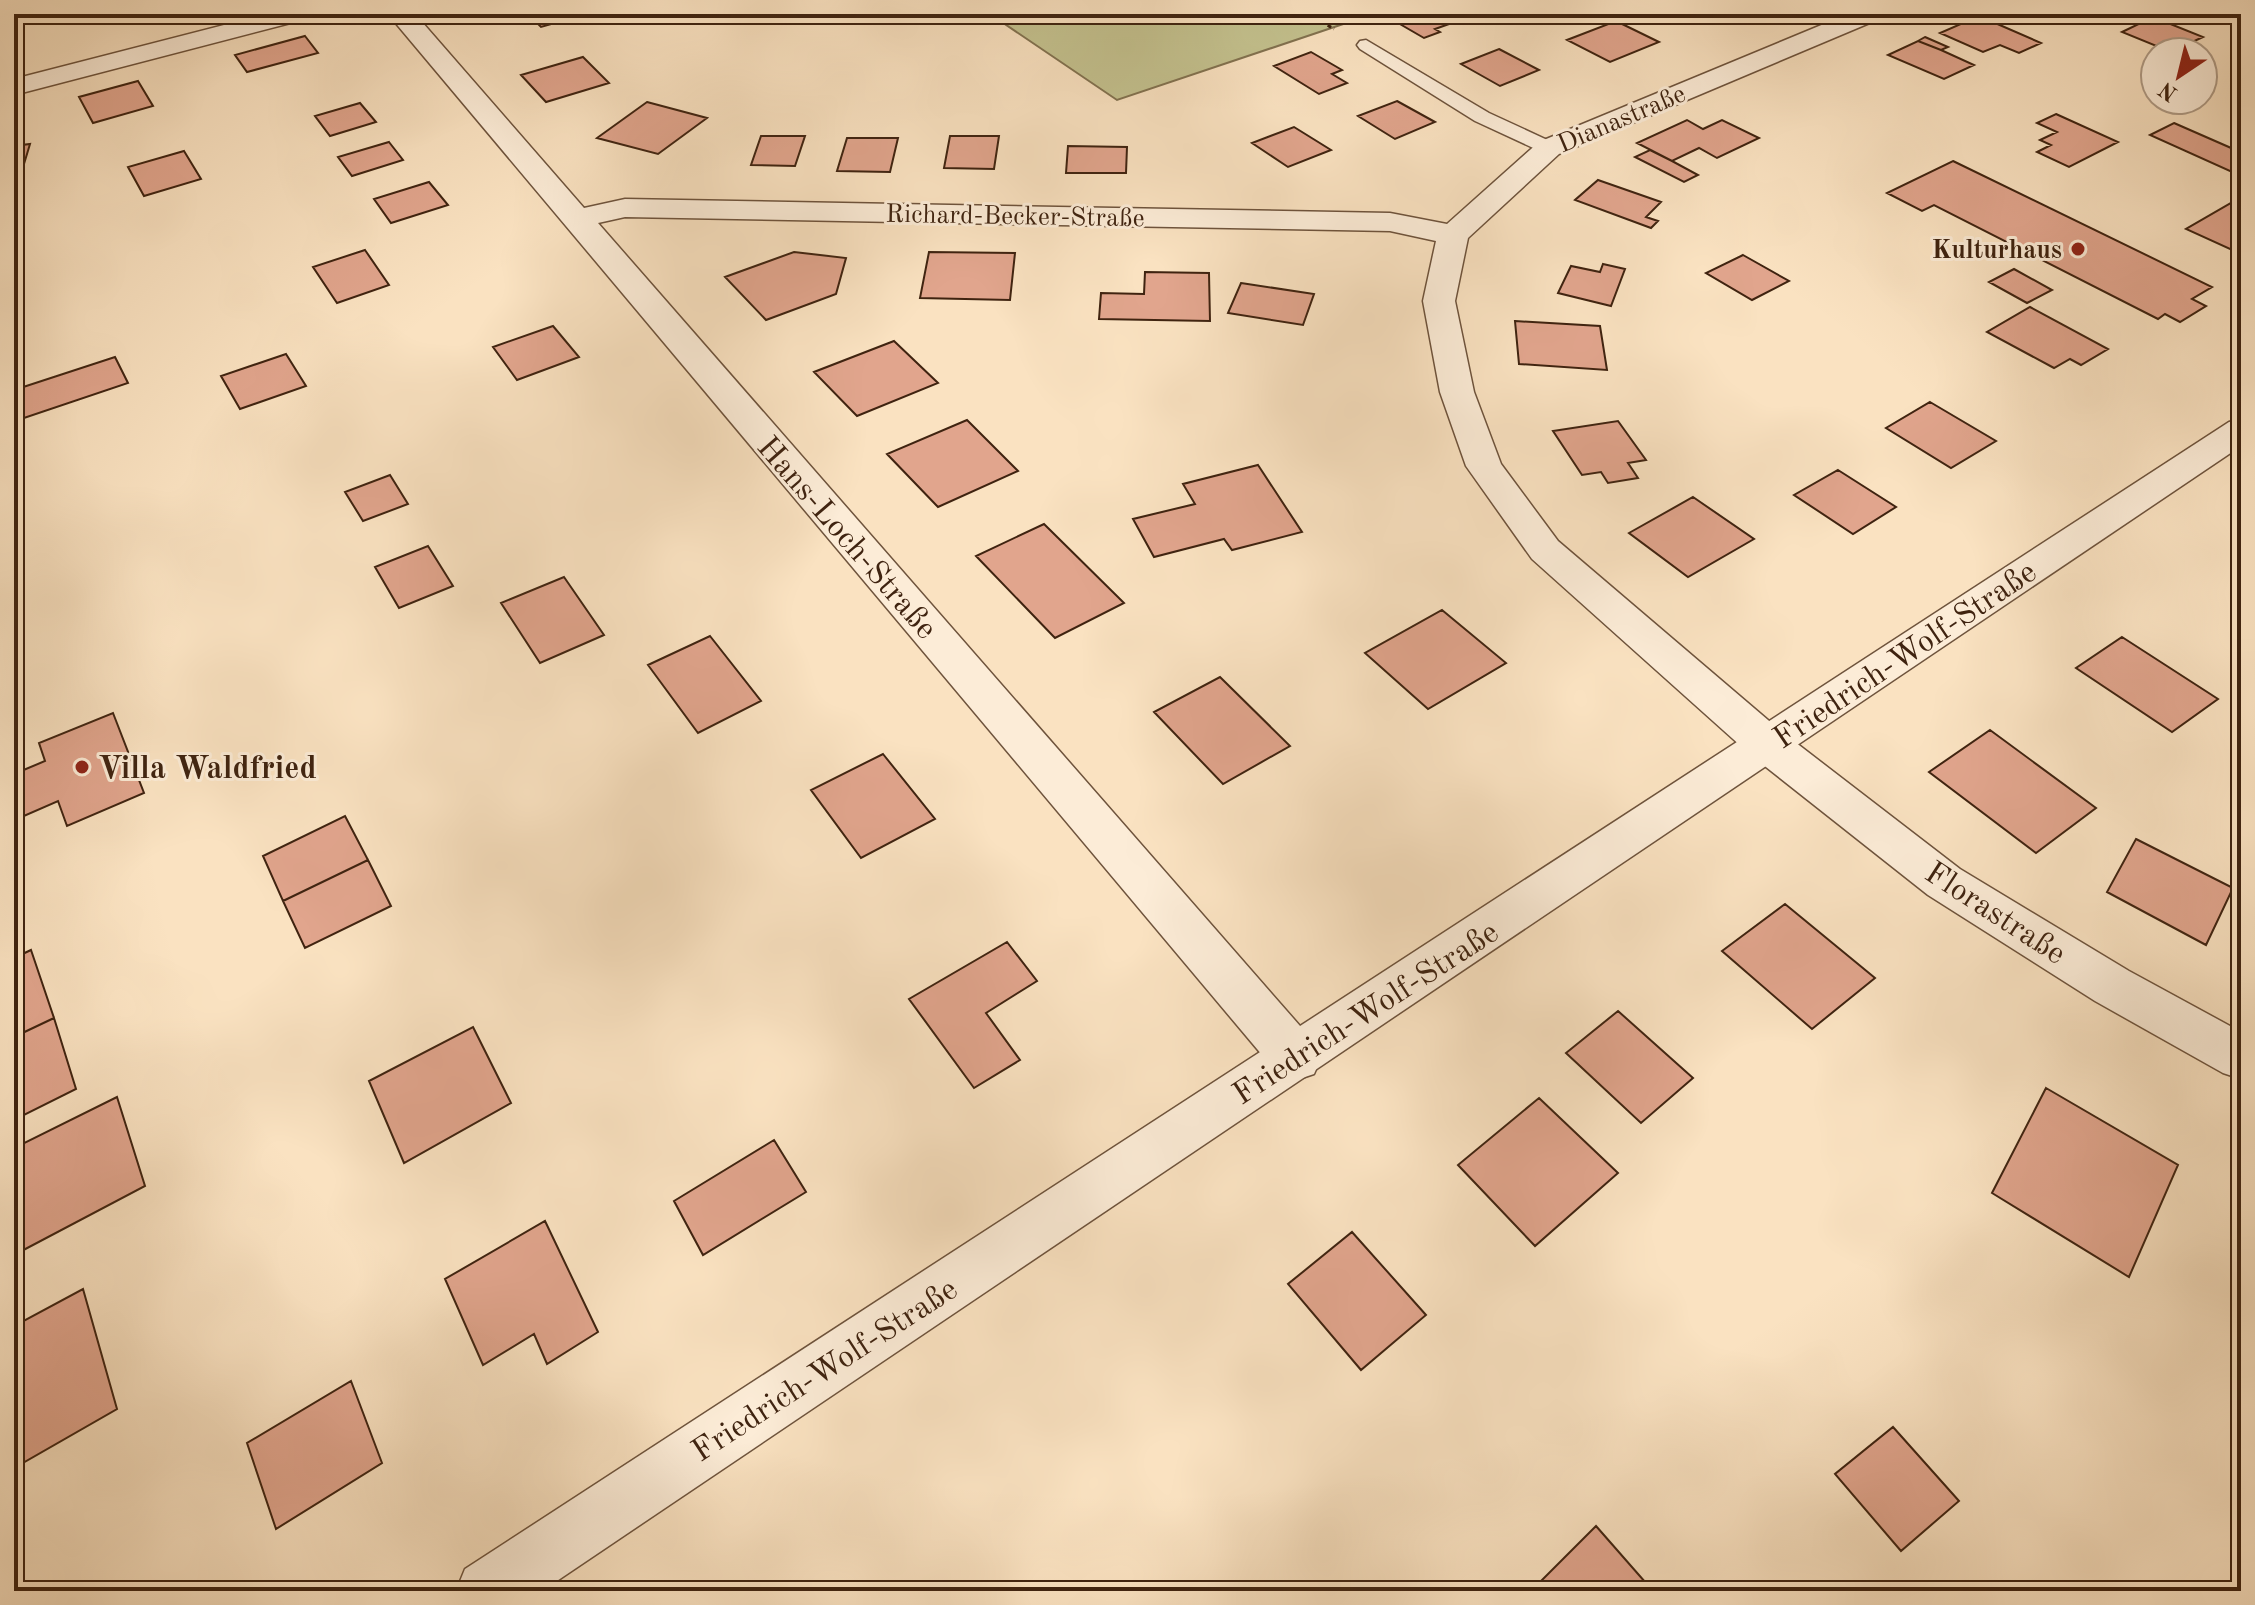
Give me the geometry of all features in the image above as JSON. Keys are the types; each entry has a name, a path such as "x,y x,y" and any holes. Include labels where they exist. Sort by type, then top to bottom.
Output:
{"street":[{"path":"14,87 297,14"},
{"name":"Hans-Loch-Straße","path":"401,14 1296,1058"},
{"name":"Dianastraße","path":"1453,235 1549,148 1870,14"},
{"name":"Richard-Becker-Straße","path":"576,220 625,208 1390,222 1453,235"},
{"path":"1453,235 1439,301 1457,392 1484,466 1545,550 1767,744"},
{"name":"Friedrich-Wolf-Straße","path":"487,1591 2241,430"},
{"name":"Florastraße","path":"1767,744 1944,882 2112,986 2241,1057"}],"lane":[{"path":"1366,45 1482,117 1549,148"}],"path":[{"path":"1245,14 1322,22 1366,45"},
{"path":"1322,22 1328,14"}],"shaded area":[{"path":"990,14 1373,14 1117,100"}],"building":[{"path":"528,14 587,14 541,27"},
{"path":"1410,14 1453,14 1463,19 1435,29 1440,32 1424,38 1393,20"},
{"path":"1979,16 2041,43 2019,53 2000,45 1983,52 1940,33"},
{"path":"2153,17 2200,36 2139,36 2139,39 2122,32"},
{"path":"1616,21 1659,42 1610,62 1567,40"},
{"path":"305,36 318,53 247,72 235,55"},
{"path":"1925,37 1948,47 1941,50 1918,41"},
{"path":"1918,41 1974,65 1944,79 1888,55"},
{"path":"1499,49 1539,70 1500,86 1461,64"},
{"path":"1311,52 1342,70 1332,74 1347,83 1319,94 1274,66"},
{"path":"583,57 609,83 546,102 521,75"},
{"path":"138,81 153,106 93,123 79,97"},
{"path":"1397,101 1435,122 1395,139 1358,116"},
{"path":"647,102 707,118 658,154 597,138"},
{"path":"360,103 376,122 330,136 315,116"},
{"path":"2056,114 2118,142 2069,167 2037,152 2051,145 2040,140 2057,132 2037,123"},
{"path":"1687,120 1703,129 1722,120 1759,138 1717,158 1699,148 1672,161 1637,143"},
{"path":"2174,123 2238,151 2241,149 2241,176 2150,135"},
{"path":"1294,127 1331,150 1288,167 1252,143"},
{"path":"761,136 805,136 795,166 751,165"},
{"path":"950,136 999,136 994,169 944,168"},
{"path":"847,138 898,138 890,172 837,171"},
{"path":"389,142 403,160 352,176 338,157"},
{"path":"30,144 24,164 14,166 14,146"},
{"path":"1068,146 1127,147 1126,173 1066,173"},
{"path":"1650,150 1698,175 1684,182 1635,157"},
{"path":"184,151 201,179 144,196 128,167"},
{"name":"Kulturhaus","path":"1953,161 2212,287 2192,299 2206,306 2180,322 2165,314 2158,319 1934,205 1922,211 1887,193"},
{"path":"1598,180 1661,202 1646,217 1658,221 1651,228 1575,200"},
{"path":"429,182 448,205 391,223 374,199"},
{"path":"2231,203 2241,208 2241,254 2186,229"},
{"path":"365,250 389,285 337,303 313,267"},
{"path":"794,252 846,258 836,294 766,320 725,277"},
{"path":"929,252 1015,253 1010,300 920,298"},
{"path":"1743,255 1789,281 1752,300 1706,273"},
{"path":"1603,264 1625,269 1611,306 1558,293 1571,266 1600,272"},
{"path":"2014,269 2052,290 2027,303 1989,282"},
{"path":"1145,272 1209,273 1210,321 1099,319 1101,293 1144,294"},
{"path":"1241,283 1314,294 1303,325 1228,313"},
{"path":"2030,307 2108,349 2081,365 2070,359 2054,368 1987,332"},
{"path":"1515,321 1600,326 1607,370 1519,364"},
{"path":"553,326 579,357 517,380 493,347"},
{"path":"894,341 938,383 857,416 814,372"},
{"path":"286,354 306,386 240,409 221,376"},
{"path":"115,357 128,383 21,419 14,401 14,390"},
{"path":"1930,402 1996,441 1951,468 1886,428"},
{"path":"967,420 1018,471 938,507 887,454"},
{"path":"1618,421 1646,460 1628,463 1638,478 1608,483 1601,472 1582,475 1553,431"},
{"path":"1258,465 1302,532 1232,550 1224,539 1154,557 1133,519 1195,504 1183,484"},
{"path":"1838,470 1896,507 1853,534 1794,495"},
{"path":"390,475 408,504 363,521 345,492"},
{"path":"1693,497 1754,539 1688,577 1629,533"},
{"path":"1044,524 1124,603 1055,638 976,556"},
{"path":"428,546 453,586 399,608 375,567"},
{"path":"564,577 604,635 540,663 501,603"},
{"path":"1442,610 1506,663 1428,709 1365,653"},
{"path":"710,636 761,701 698,733 648,665"},
{"path":"2122,637 2218,699 2172,732 2076,668"},
{"path":"1220,677 1290,746 1223,784 1154,712"},
{"name":"Villa Waldfried","path":"113,713 144,793 67,826 58,801 17,819 14,774 45,761 39,743"},
{"path":"1990,730 2096,808 2036,853 1929,772"},
{"path":"883,754 935,819 861,858 811,790"},
{"path":"345,816 368,860 283,901 263,856"},
{"path":"2136,839 2233,888 2206,945 2107,892"},
{"path":"368,860 391,906 305,948 283,901"},
{"path":"1785,904 1875,978 1812,1029 1722,951"},
{"path":"1007,942 1037,981 986,1013 1020,1060 974,1088 909,999"},
{"path":"31,950 54,1018 14,1037 14,958"},
{"path":"1618,1011 1693,1078 1641,1123 1566,1053"},
{"path":"54,1018 76,1089 14,1120 14,1037"},
{"path":"473,1027 511,1103 404,1163 369,1081"},
{"path":"2046,1088 2178,1165 2129,1277 1992,1193"},
{"path":"117,1097 145,1186 14,1255 14,1148"},
{"path":"1539,1098 1618,1173 1535,1246 1458,1165"},
{"path":"774,1140 806,1192 703,1255 674,1201"},
{"path":"545,1221 598,1332 547,1364 534,1334 483,1365 445,1279"},
{"path":"1352,1232 1426,1315 1361,1370 1288,1284"},
{"path":"83,1289 117,1409 14,1468 14,1326"},
{"path":"351,1381 382,1463 276,1529 247,1443"},
{"path":"1893,1427 1959,1501 1901,1551 1835,1474"},
{"path":"1596,1526 1653,1591 1531,1591"}],"place":[{"name":"Kulturhaus","path":"2078,249"},
{"name":"Villa Waldfried","path":"82,767"}]}
